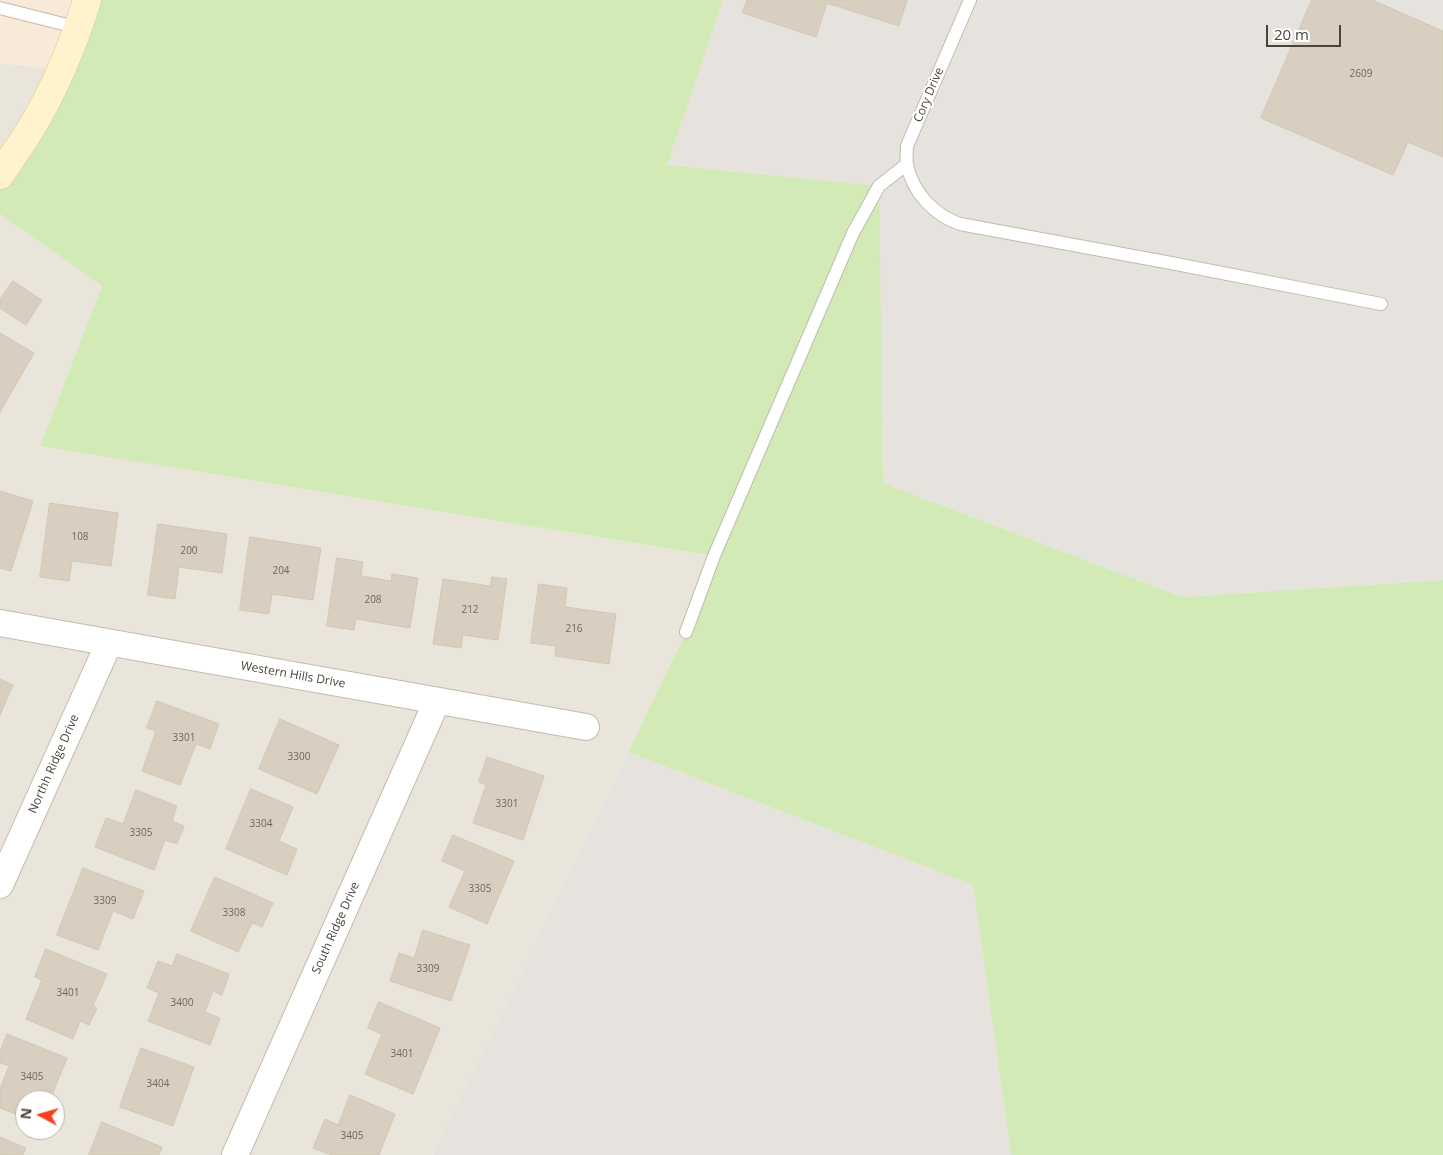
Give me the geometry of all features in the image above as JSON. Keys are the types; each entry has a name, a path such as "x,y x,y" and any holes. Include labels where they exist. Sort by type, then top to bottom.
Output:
{"main road":[{"path":"0,175 31,130 47,99 79,28 87,0"}],"street":[{"name":"Western Hills Drive","path":"0,623 586,727"},
{"name":"Northh Ridge Drive","path":"0,885 108,643"},
{"name":"South Ridge Drive","path":"235,1155 437,700"}],"lane":[{"name":"Cory Drive","path":"970,0 907,146 907,164 912,182 931,208 948,220 960,224 1171,262 1381,304"},
{"path":"0,8 79,28"},
{"path":"686,632 714,556 853,233 878,186 907,164"}],"shaded area":[{"path":"0,0 87,0 60,70 0,63"},
{"path":"723,0 1443,0 1443,580 1182,597 883,483 878,186 667,165"},
{"path":"0,63 60,70 0,175"},
{"path":"0,214 102,286 40,446 714,556 686,632 432,1155 0,1155"},
{"path":"628,752 973,885 1011,1155 432,1155"}],"green space":[{"path":"87,0 723,0 667,165 879,186 883,483 1182,597 1443,580 1443,1155 1011,1155 973,885 628,752 686,632 714,556 40,446 102,286 0,214 0,175"}],"building":[{"path":"747,0 907,0 899,26 827,3 816,37 743,13"},
{"path":"1312,0 1372,0 1443,31 1443,157 1408,142 1393,175 1261,118"},
{"path":"13,281 42,300 26,325 0,308 0,300"},
{"path":"0,333 34,353 0,412"},
{"path":"0,491 33,501 11,571 0,568"},
{"path":"50,503 118,513 111,566 72,561 69,581 40,577"},
{"path":"158,524 227,534 222,573 179,567 175,599 148,595"},
{"path":"250,537 321,548 313,600 272,594 269,614 240,610"},
{"path":"337,558 363,562 361,576 391,581 392,574 418,578 410,628 356,619 354,630 327,626"},
{"path":"492,577 507,579 498,640 463,635 461,648 433,644 443,579 490,586"},
{"path":"539,584 567,588 565,607 616,614 609,664 555,656 556,646 531,643"},
{"path":"0,679 13,685 0,715"},
{"path":"157,701 219,724 210,749 196,744 180,785 142,771 156,731 147,728"},
{"path":"280,719 339,745 317,794 259,769"},
{"path":"487,757 544,776 523,840 473,823 486,785 479,782"},
{"path":"251,789 293,807 279,841 297,849 287,875 226,849"},
{"path":"136,790 177,806 172,821 184,826 177,844 165,840 154,870 95,847 106,818 123,824"},
{"path":"453,835 514,861 487,924 449,907 465,871 442,861"},
{"path":"83,868 144,891 133,919 113,911 98,950 57,935"},
{"path":"215,877 273,903 262,927 252,923 238,952 191,931"},
{"path":"423,930 470,945 451,1001 390,981 399,953 414,958"},
{"path":"46,949 107,974 93,1006 97,1008 89,1025 80,1021 73,1039 26,1019 42,980 35,977"},
{"path":"177,954 229,974 222,995 213,991 205,1012 220,1018 210,1045 148,1021 159,993 147,988 158,961 172,966"},
{"path":"379,1002 440,1028 413,1094 365,1074 382,1034 368,1028"},
{"path":"7,1034 67,1058 54,1090 15,1090 15,1114 0,1108 0,1089 9,1066 0,1063 0,1052"},
{"path":"141,1048 194,1067 173,1126 120,1107"},
{"path":"350,1095 395,1114 379,1155 331,1155 313,1148 325,1119 338,1125"},
{"path":"102,1122 162,1147 159,1155 89,1155"},
{"path":"0,1137 26,1148 23,1155 0,1155"}]}
